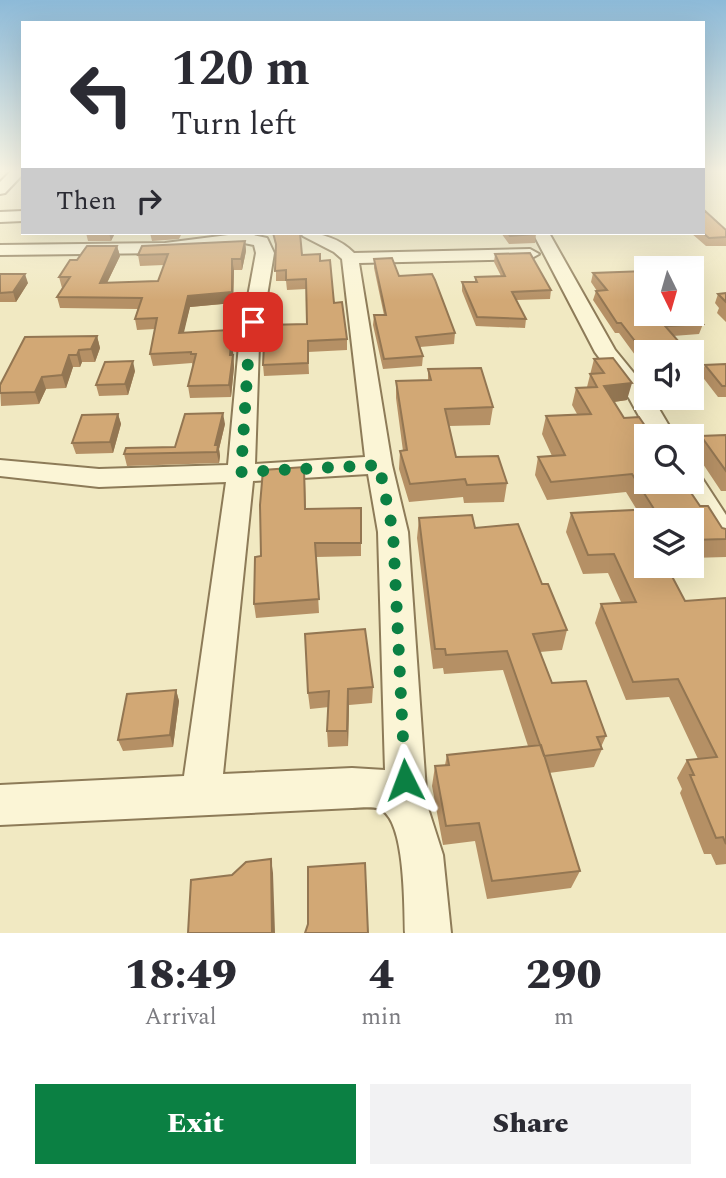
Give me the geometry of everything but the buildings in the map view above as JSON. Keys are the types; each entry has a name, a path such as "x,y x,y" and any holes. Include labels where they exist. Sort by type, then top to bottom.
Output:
{"street":[{"path":"0,217 21,216"},
{"path":"0,250 165,248 253,235 261,242 265,253 249,345 241,472 201,795"},
{"path":"313,235 340,248 350,258 379,465 393,532 407,807 423,851 428,933"},
{"path":"542,235 606,352 640,396 656,424"},
{"path":"350,258 553,253"},
{"path":"0,468 16,467 99,478 152,478 379,465"},
{"path":"698,494 726,538"},
{"path":"0,806 352,788 391,791 407,807"}],"route":[{"path":"253,322 249,345 241,472 379,465 393,532 405,780"}]}
